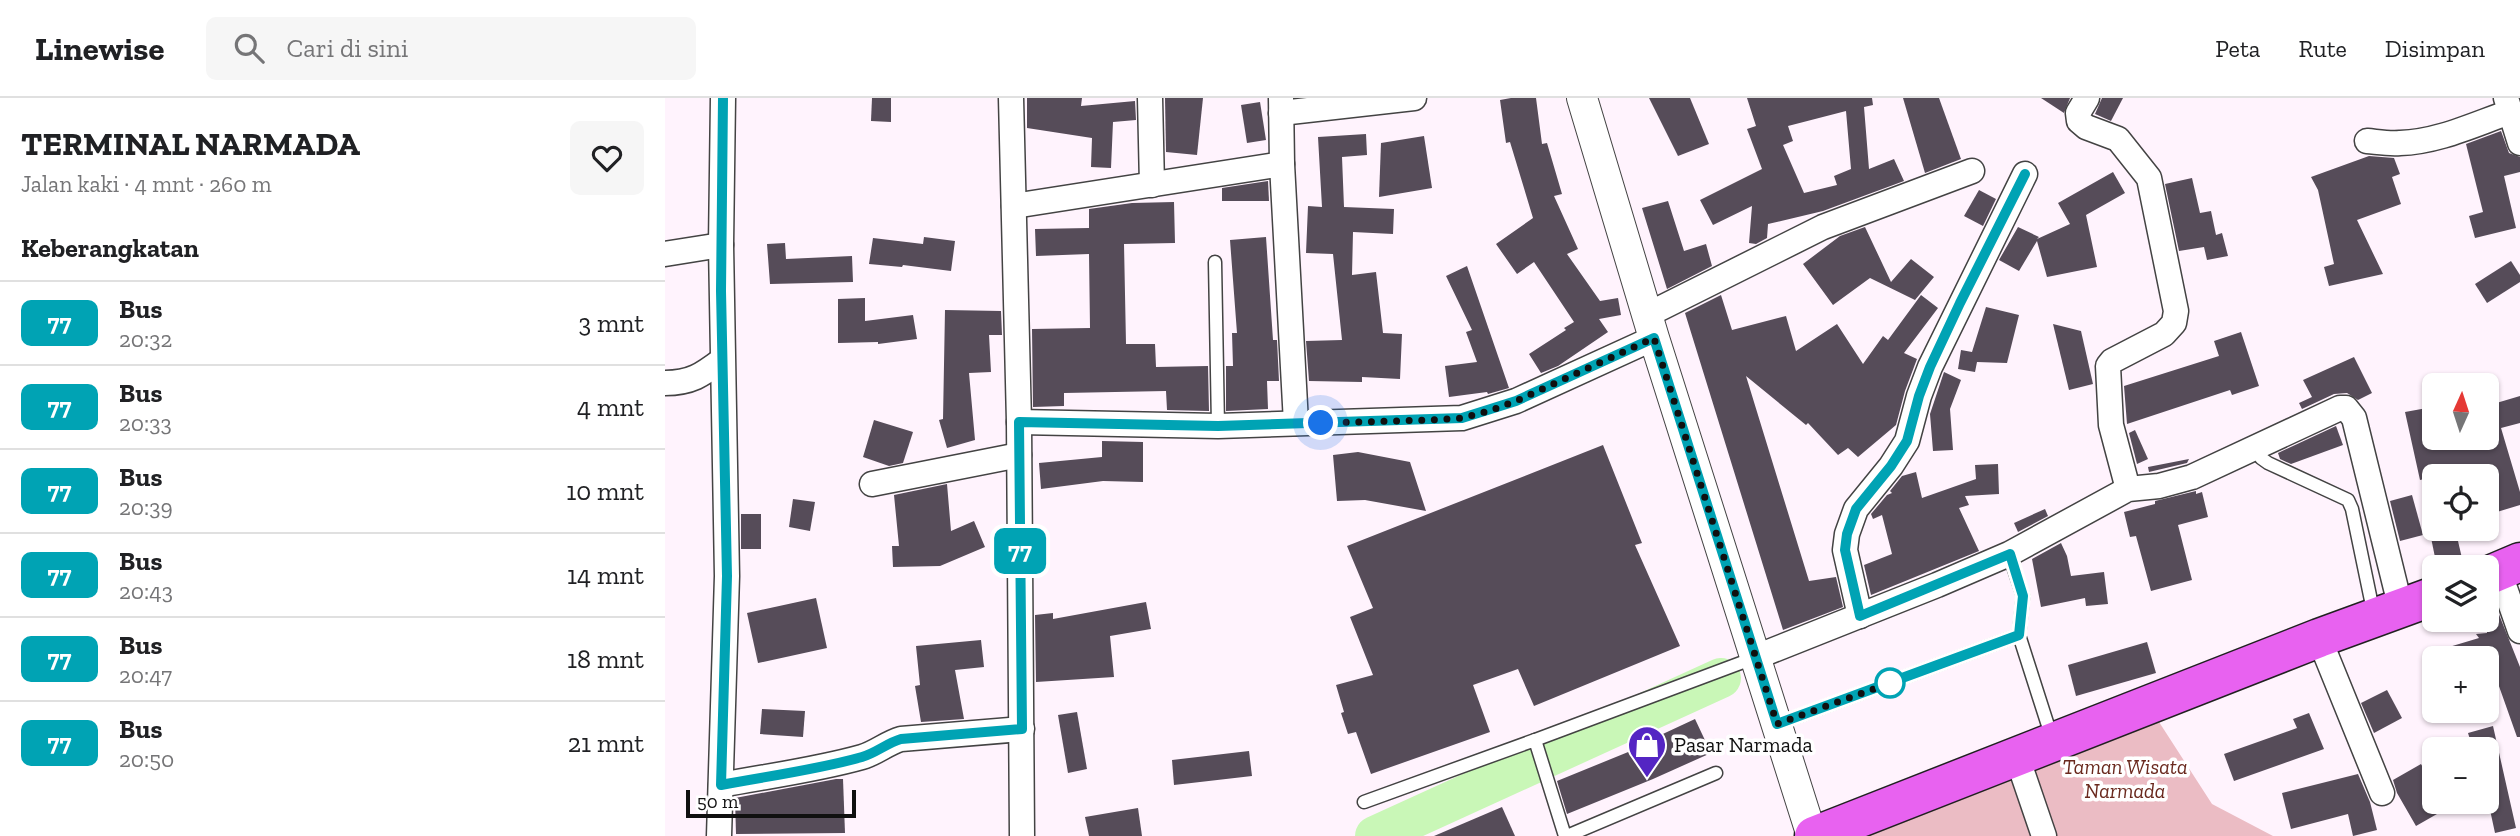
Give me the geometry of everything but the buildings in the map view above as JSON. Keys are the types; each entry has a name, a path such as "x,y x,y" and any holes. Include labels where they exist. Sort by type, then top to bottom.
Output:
{"highway":[{"path":"1813,836 2319,638 2403,608"}],"street":[{"path":"719,836 727,576 721,246 723,98"},
{"path":"1011,98 1019,422 1022,836"},
{"path":"1150,98 1152,185"},
{"path":"1296,423 1281,105 1415,98"},
{"path":"1582,98 1650,326 1813,836"},
{"path":"2087,98 2078,113 2078,121 2086,127 2118,139 2148,178 2176,311 2174,323 2164,334 2112,361 2108,366 2111,425 2128,489"},
{"path":"2367,141 2399,144 2419,142 2508,105 2520,143"},
{"path":"1014,206 1282,163"},
{"path":"1019,422 1218,426 1432,420 1475,415 1516,401 1823,227 1972,171"},
{"path":"1860,616 1845,550 1847,534 1856,509 1891,466 1907,441 1930,367 2025,174"},
{"path":"665,254 721,246"},
{"path":"665,383 683,383 722,360"},
{"path":"1756,657 2010,554 2128,489 2159,486 2192,477 2340,408 2350,412 2354,418 2403,608"},
{"path":"872,484 1019,455"},
{"path":"2502,570 2520,631"},
{"path":"2319,638 2382,793"},
{"path":"721,785 865,756 901,739 1022,729"},
{"path":"2017,757 2044,836"}],"lane":[{"path":"1215,262 1218,426"},
{"path":"2256,447 2268,463 2348,500 2403,608"},
{"path":"2010,554 2023,596 2019,635 2054,743"},
{"path":"1777,724 2019,635"},
{"path":"1364,802 1756,657"},
{"path":"1535,740 1566,836 1716,773"}],"green space":[{"name":"Taman Wisata Narmada","path":"2150,708 2212,804 2273,836 1823,836"}],"waterway":[{"path":"1375,836 1721,678"}],"bus line":[{"name":"77","path":"723,98 721,291 727,576 721,785 865,756 901,739 1022,729 1019,422 1218,426 1462,418 1516,401 1654,338 1777,724 2019,635 2019,619 2024,602 2010,554 1860,616 1845,550 1847,534 1856,509 1891,466 1907,441 1930,367 2025,174"}],"place":[{"name":"Pasar Narmada","path":"1647,779"}],"route":[{"path":"1321,423 1462,418 1516,401 1654,338 1777,724 1890,683"}]}
